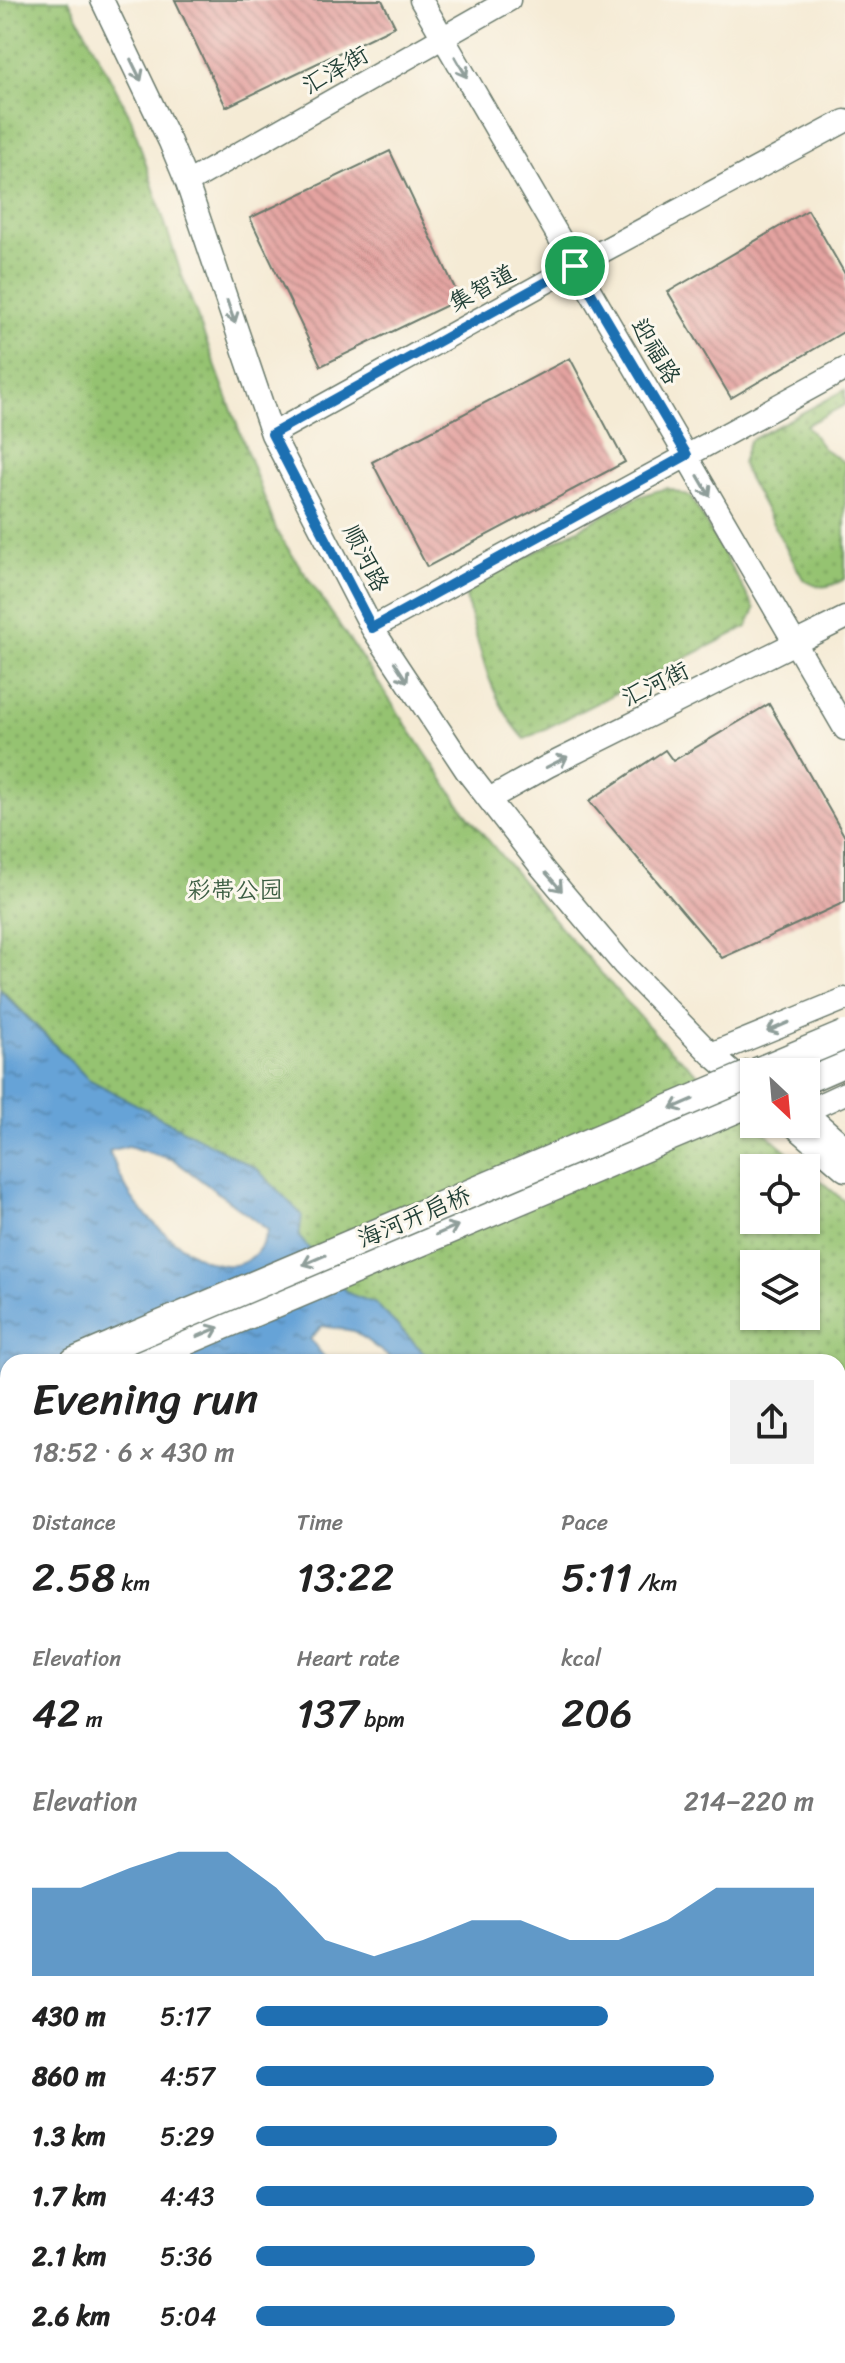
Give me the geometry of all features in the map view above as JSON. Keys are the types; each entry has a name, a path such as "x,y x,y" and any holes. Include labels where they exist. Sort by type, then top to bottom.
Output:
{"main road":[{"name":"海河开启桥","path":"791,1058 845,1035"},
{"path":"820,1073 845,1062"},
{"name":"海河开启桥","path":"93,1354 740,1079"},
{"name":"海河开启桥","path":"155,1354 740,1107"}],"street":[{"name":"顺河路","path":"102,0 187,183 272,434 372,628 466,770 542,868 623,964 720,1051 740,1075"},
{"name":"迎福路","path":"421,0 845,729"},
{"name":"汇泽街","path":"187,183 509,0"},
{"name":"集智道","path":"272,434 845,121"},
{"path":"372,628 845,369"},
{"name":"汇河街","path":"489,799 548,766 845,618"},
{"path":"720,1051 845,999"},
{"name":"顺河路","path":"720,1051 740,1064"},
{"path":"820,1105 845,1093"},
{"path":"820,1125 845,1147"},
{"path":"808,1138 845,1170"}],"green space":[{"name":"彩带公园","path":"0,0 69,0 131,118 181,273 277,532 465,812 561,928 666,1046 740,1110 740,1138 772,1138 790,1154 740,1154 740,1234 820,1234 820,1180 845,1202 845,1354 425,1354 376,1304 347,1293 299,1237 257,1169 88,1079 0,988"},
{"path":"845,390 845,405 806,425 823,448 845,463 845,579 819,586 803,579 742,463 749,441"},
{"path":"667,488 691,497 755,609 747,627 525,739 512,723 493,688 464,590 640,496"}],"water":[{"path":"0,990 88,1079 257,1169 302,1215 299,1237 347,1293 376,1304 425,1354 385,1354 354,1331 322,1326 310,1339 322,1354 0,1354","holes":["128,1146 174,1160 268,1230 256,1253 240,1264 221,1265 200,1258 160,1229 144,1212 131,1196 109,1151"]}],"building":[{"path":"175,0 382,0 395,26 226,107"},
{"path":"390,151 460,299 321,366 250,218"},
{"path":"808,210 845,274 845,331 731,398 668,292"},
{"path":"570,358 625,462 427,567 372,462"},
{"path":"769,704 845,837 845,902 722,958 589,801 665,750 673,761"}],"route":[{"path":"575,266 687,455 372,628 272,434 575,266"}]}
